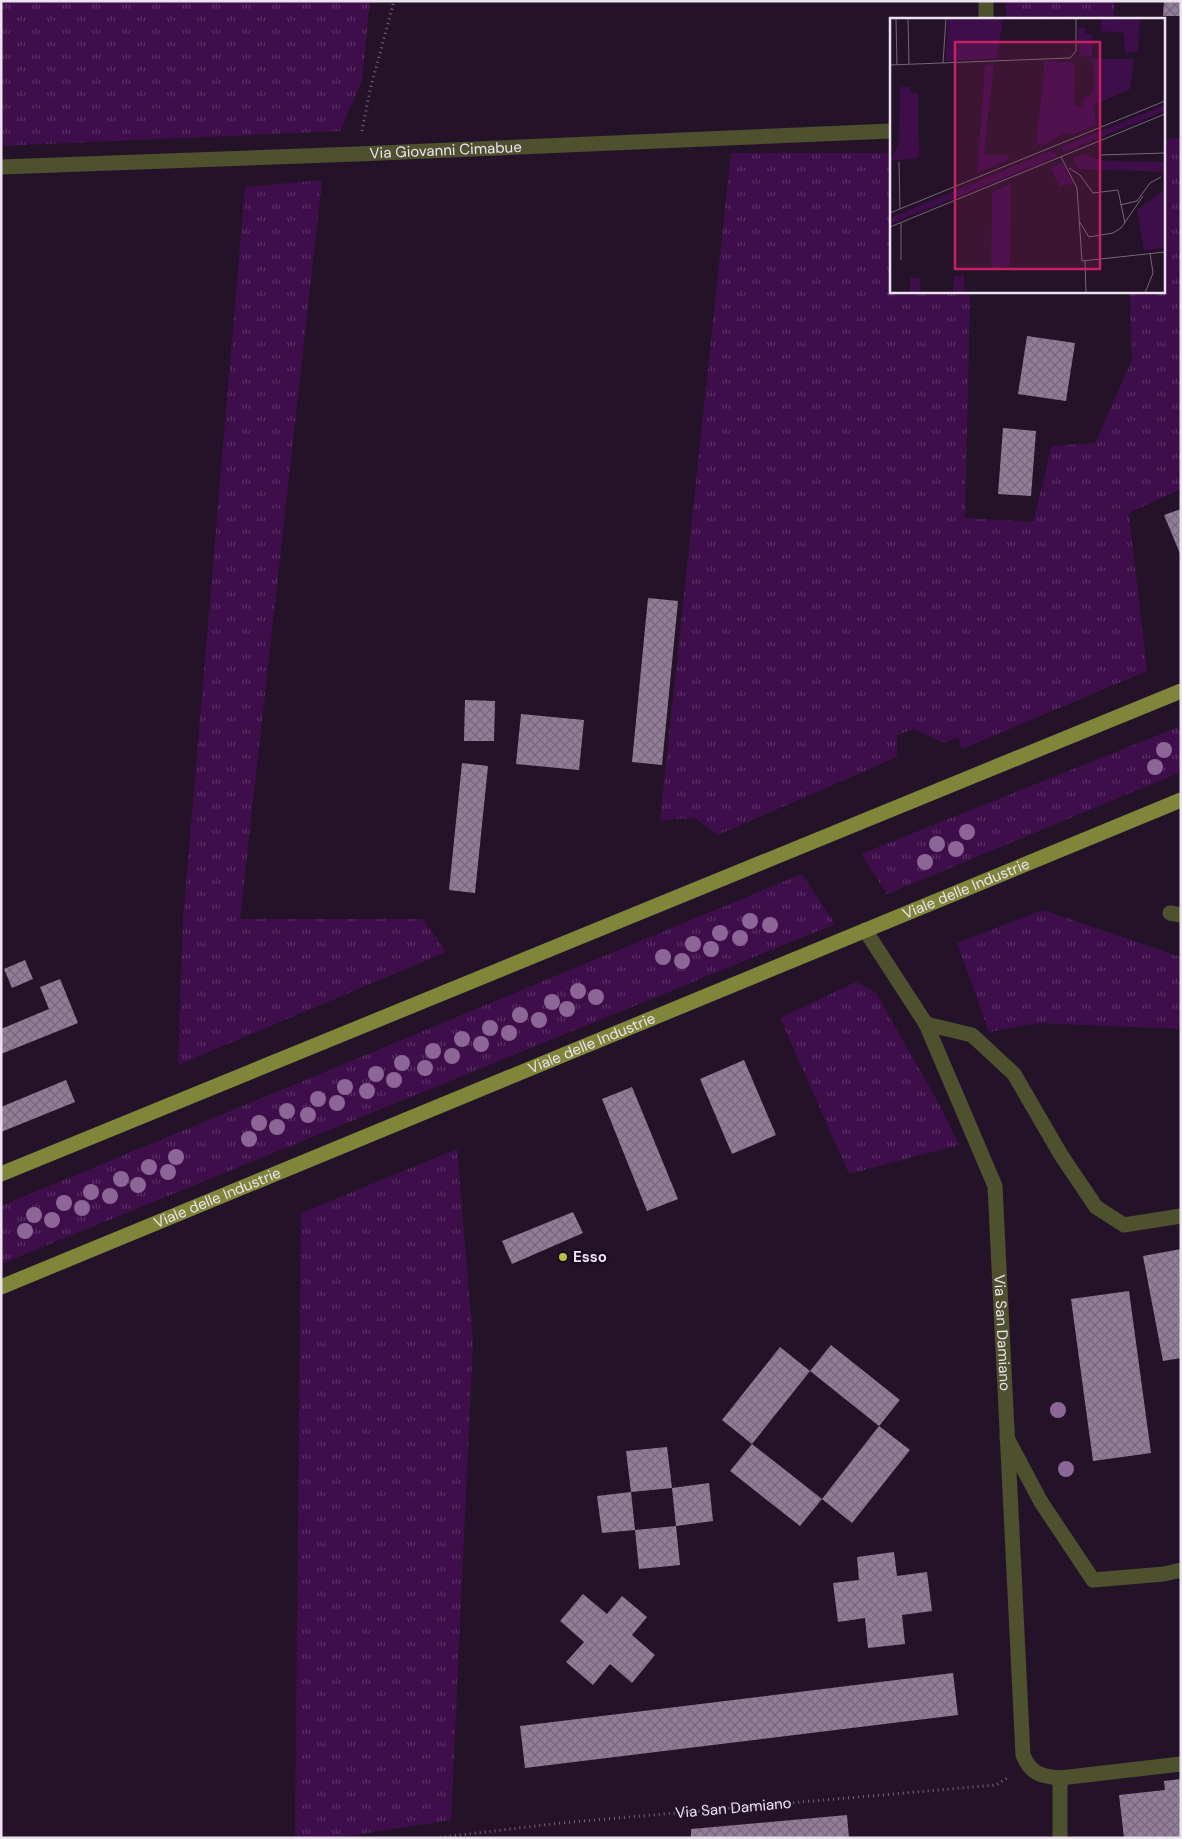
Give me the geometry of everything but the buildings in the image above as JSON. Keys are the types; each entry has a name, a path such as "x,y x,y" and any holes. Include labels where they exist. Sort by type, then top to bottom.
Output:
{"main road":[{"path":"1,1174 1181,691"},
{"name":"Viale delle Industrie","path":"1,1286 1181,800"}],"street":[{"path":"986,1 986,18"},
{"name":"Via Giovanni Cimabue","path":"1,167 890,131"},
{"name":"Via San Damiano","path":"865,930 926,1024 995,1186 1022,1742 1023,1755 1027,1765"},
{"path":"926,1024 972,1035 1014,1074 1061,1155 1096,1207 1124,1225 1181,1216"},
{"path":"1007,1438 1041,1502 1093,1580 1164,1574 1181,1570"},
{"path":"1027,1765 1033,1772 1045,1777 1060,1778 1181,1764"},
{"path":"1060,1778 1060,1838"}],"path":[{"path":"357,154 370,90 394,1"},
{"name":"Via San Damiano","path":"435,1838 561,1823 996,1785 1027,1765"}],"green space":[{"path":"1,1 370,1 362,80 340,131 1,146"},
{"path":"1006,1 1114,1 1114,18 1006,18"},
{"path":"1181,138 1181,489 1129,513 1147,671 962,749 958,737 944,743 914,729 897,735 897,757 718,835 695,818 660,820 731,153 890,153 890,292 970,292 965,518 1033,522 1052,446 1095,443 1132,360 1130,292 1164,292 1164,139"},
{"path":"322,180 240,919 423,919 446,952 178,1065 183,920 245,187"},
{"path":"1181,726 1181,772 887,894 861,854"},
{"path":"802,874 835,924 1,1264 1,1206"},
{"path":"1043,910 1181,957 1181,1029 1039,1023 989,1032 957,943"},
{"path":"856,982 876,993 938,1102 959,1145 849,1174 780,1018"},
{"path":"457,1149 473,1340 451,1820 334,1838 295,1838 301,1213"}],"place":[{"name":"Esso","path":"563,1257"}]}
